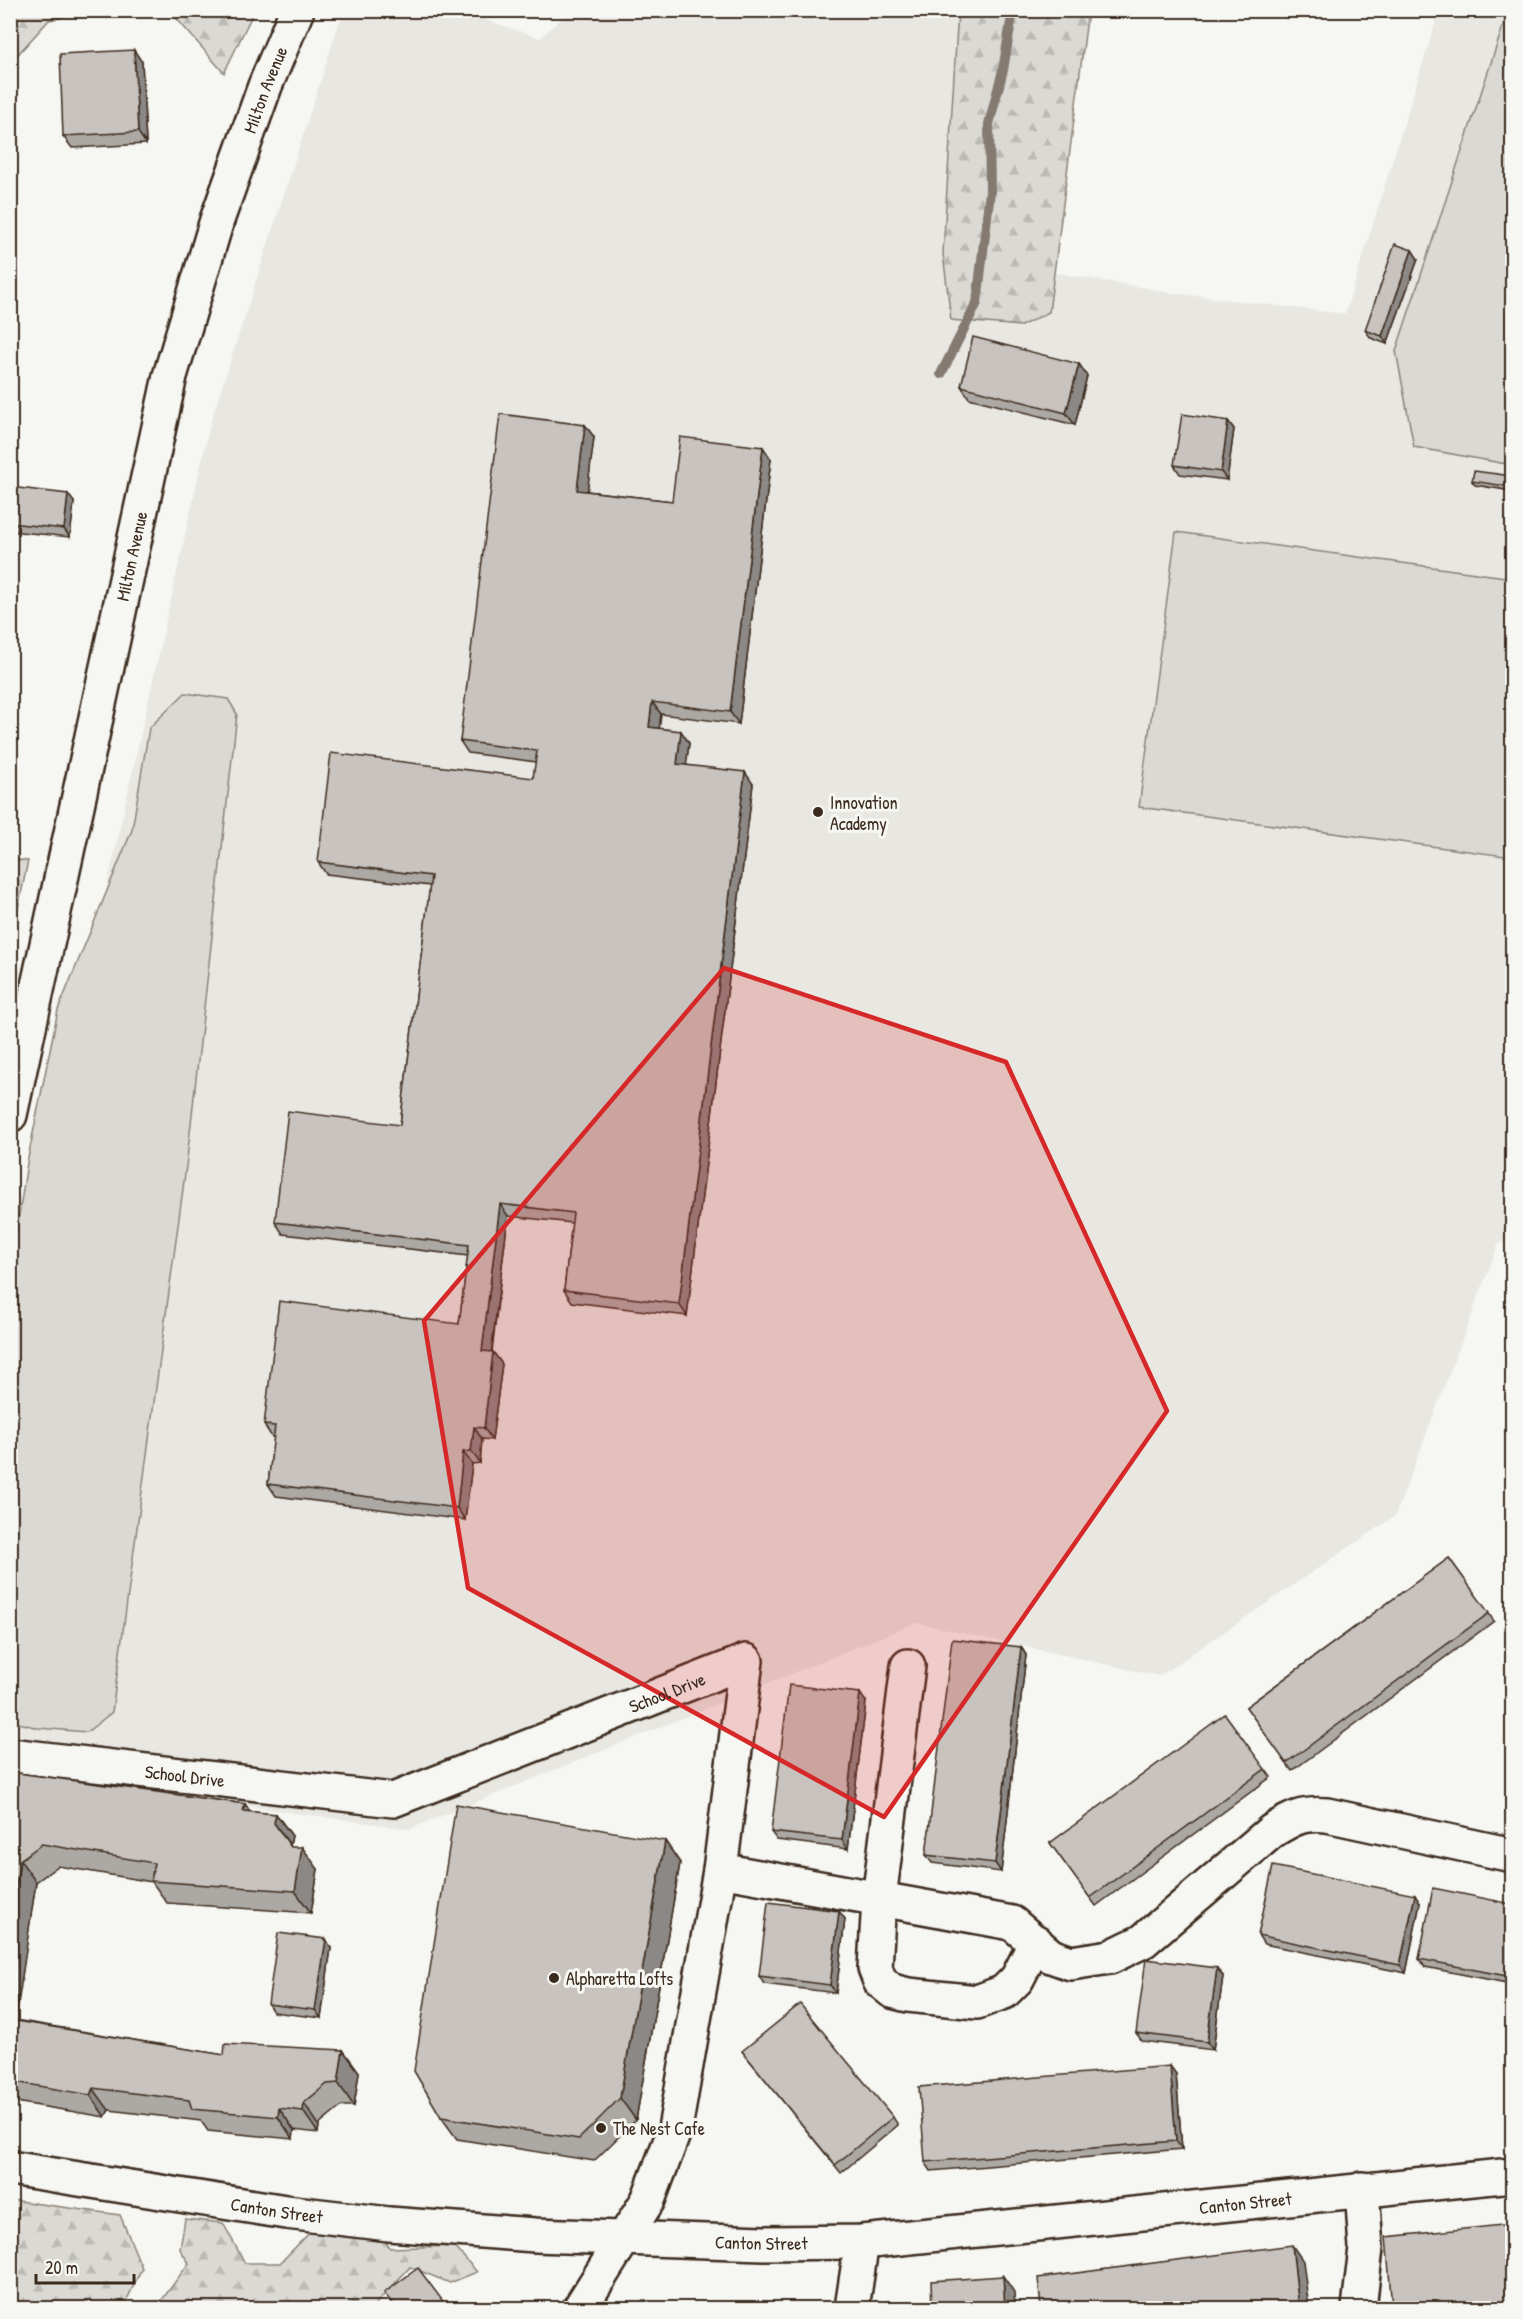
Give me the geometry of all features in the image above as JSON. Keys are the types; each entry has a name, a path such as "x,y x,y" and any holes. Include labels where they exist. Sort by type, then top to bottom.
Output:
{"street":[{"name":"Milton Avenue","path":"10,1115 170,376 216,220 265,86 297,10"},
{"name":"School Drive","path":"10,1755 393,1800 746,1661 720,1870 675,2128 648,2200 580,2308"},
{"path":"908,1666 879,1899 875,1968 880,1981 892,1991 977,2002 1004,1992 1017,1979 1036,1942"},
{"path":"720,1870 1012,1923 1051,1956 1071,1963 1110,1957 1129,1950 1143,1941 1272,1831 1293,1818 1308,1814 1327,1815 1512,1856"},
{"name":"Canton Street","path":"10,2168 286,2212 389,2224 535,2235 764,2243 861,2242 1512,2175"},
{"path":"1359,2308 1366,2248 1362,2189"},
{"path":"852,2308 861,2242"}],"highlighted area":[{"path":"724,968 1006,1062 1167,1411 884,1817 468,1588 424,1321"}],"shaded area":[{"name":"Innovation Academy","path":"343,11 459,11 540,38 570,11 958,11 943,253 1173,293 1345,314 1439,11 1512,11 1512,1243 1499,1243 1395,1516 1159,1676 916,1623 410,1829 11,1773 11,1370 37,1200 210,424"}],"green space":[{"path":"11,10 97,11 49,20 11,62"},
{"path":"170,11 254,11 224,73"},
{"path":"958,11 1088,11 1049,312 1021,326 951,320 943,253"},
{"path":"1508,11 1512,11 1512,465 1414,447 1396,351"},
{"path":"1176,532 1512,578 1512,857 1139,807"},
{"path":"185,693 228,699 237,714 187,1159 112,1712 87,1732 38,1728 11,1721 10,1274 27,1163 58,1010 132,830 149,728"},
{"path":"10,859 28,861 11,941"},
{"path":"11,2200 120,2215 142,2268 123,2308 63,2308 20,2303 17,2308 11,2308"},
{"path":"185,2219 223,2223 245,2263 280,2263 315,2227 380,2234 390,2248 454,2246 477,2272 450,2283 410,2267 372,2308 156,2308 189,2263 180,2249"}],"building":[{"path":"134,50 138,132 63,136 60,54"},
{"path":"1395,244 1412,250 1382,336 1365,330"},
{"path":"973,337 1079,364 1066,413 961,386"},
{"path":"500,414 585,425 577,490 672,501 680,437 763,447 730,712 652,702 649,727 681,731 677,764 745,772 679,1304 564,1290 573,1213 500,1204 482,1351 493,1352 484,1428 474,1427 471,1451 463,1452 457,1508 268,1484 275,1426 264,1425 279,1301 459,1324 469,1245 275,1222 288,1111 400,1125 431,876 318,862 331,753 533,778 537,751 460,741"},
{"path":"1182,414 1228,421 1221,472 1174,465"},
{"path":"1474,471 1512,476 1512,487 1472,481"},
{"path":"10,487 68,494 64,529 10,523"},
{"path":"1449,1558 1489,1613 1286,1763 1246,1707"},
{"path":"952,1639 1021,1647 995,1863 926,1855"},
{"path":"789,1685 860,1693 842,1840 771,1832"},
{"path":"1225,1714 1265,1769 1090,1898 1050,1843"},
{"path":"10,1772 245,1804 243,1811 276,1814 274,1823 291,1847 302,1847 295,1891 151,1881 154,1863 42,1844 20,1860 10,1925"},
{"name":"Alpharetta Lofts","path":"456,1804 665,1841 620,2098 579,2139 441,2117 414,2071"},
{"path":"1273,1866 1415,1895 1400,1965 1258,1935"},
{"path":"1433,1888 1512,1904 1512,1977 1419,1959"},
{"path":"768,1902 839,1911 830,1985 759,1976"},
{"path":"278,1933 326,1939 315,2010 268,2004"},
{"path":"1146,1959 1217,1968 1207,2042 1136,2033"},
{"path":"800,2004 893,2117 835,2165 742,2051"},
{"path":"10,2020 224,2055 225,2044 343,2050 338,2083 327,2084 304,2103 303,2111 279,2108 278,2117 192,2109 189,2100 93,2088 90,2095 10,2081"},
{"path":"1170,2066 1176,2141 925,2162 919,2087"},
{"path":"1512,2224 1512,2308 1392,2308 1386,2237"},
{"path":"1292,2245 1299,2308 1041,2308 1038,2278"},
{"path":"418,2268 448,2308 396,2308 384,2293"},
{"path":"1003,2276 1005,2308 932,2308 931,2281"}],"waterway":[{"path":"941,374 977,303 990,191 989,124 1003,70 1013,10"}],"place":[{"name":"Innovation Academy","path":"818,812"},
{"name":"Alpharetta Lofts","path":"554,1978"},
{"name":"The Nest Cafe","path":"601,2128"}]}
